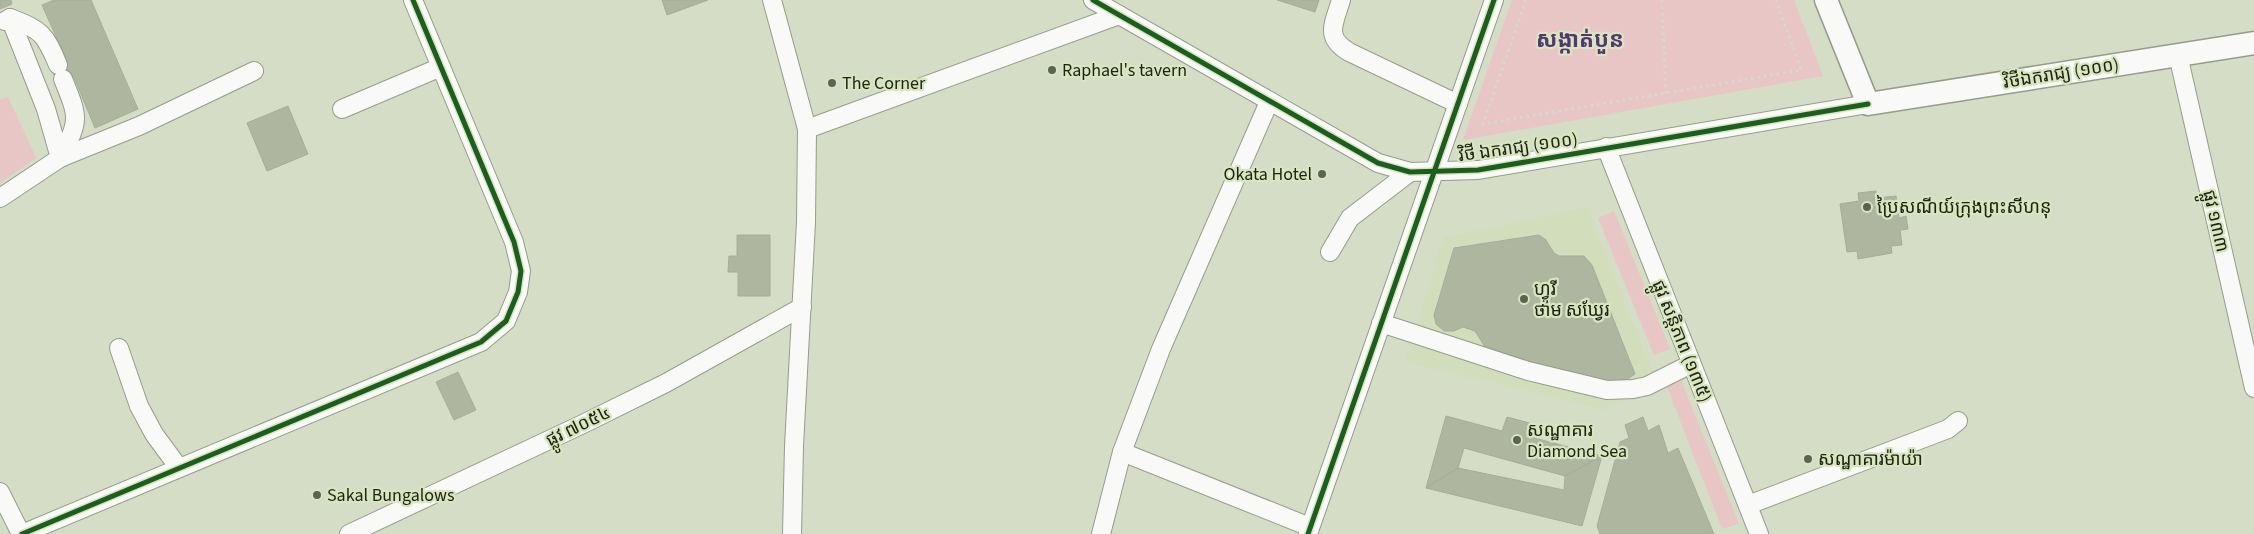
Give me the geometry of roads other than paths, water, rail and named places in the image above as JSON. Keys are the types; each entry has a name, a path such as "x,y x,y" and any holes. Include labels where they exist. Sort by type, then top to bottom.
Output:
{"main road":[{"path":"1826,0 1868,104"},
{"name":"វិថីឯករាជ្យ (១០០)","path":"1868,104 2254,43"}],"street":[{"path":"0,492 22,534 481,342 506,321 518,292 521,271 514,242 413,0"},
{"path":"772,0 807,128 802,307 794,446 792,534"},
{"name":"វិថី ឯករាជ្យ (១០០)","path":"1093,0 1378,163 1410,172 1478,170 1868,104"},
{"path":"1341,0 1332,31 1336,43 1349,52 1458,104"},
{"path":"1122,452 1309,531 1494,0"},
{"path":"807,128 1119,15"},
{"path":"5,20 31,26 47,39 61,72 76,111 73,133 60,158"},
{"path":"5,20 46,109 60,158"},
{"name":"ផ្លូវ ១៣៣","path":"2178,55 2254,388"},
{"path":"342,109 441,67"},
{"path":"0,198 60,158 139,126 254,72"},
{"path":"1100,534 1122,452 1161,349 1269,102"},
{"name":"ផ្លូវ សន្តិភាព (១៣៥)","path":"1606,147 1759,534"},
{"path":"1330,252 1350,218 1410,172"},
{"name":"ផ្លូវ ៧០៥៤","path":"348,534 657,388 802,307"},
{"path":"1382,323 1528,371 1607,390 1633,389 1647,386 1692,364"},
{"path":"119,348 139,406 154,434 179,468"},
{"path":"1748,505 1948,429 1958,421"}],"place":[{"name":"Raphael's tavern","path":"1052,70"},
{"name":"The Corner","path":"832,83"},
{"name":"Okata Hotel","path":"1322,174"},
{"name":"ប្រៃសណីយ៍ក្រុងព្រះសីហនុ","path":"1867,207"},
{"name":"ហ្វូរី ថាម សឃ្វែរ","path":"1524,299"},
{"name":"សណ្ឋាគារ Diamond Sea","path":"1517,440"},
{"name":"សណ្ឋាគារម៉ាយ៉ា","path":"1808,459"},
{"name":"Sakal Bungalows","path":"317,495"}],"district":[{"name":"សង្កាត់បួន","path":"1580,39"}]}
